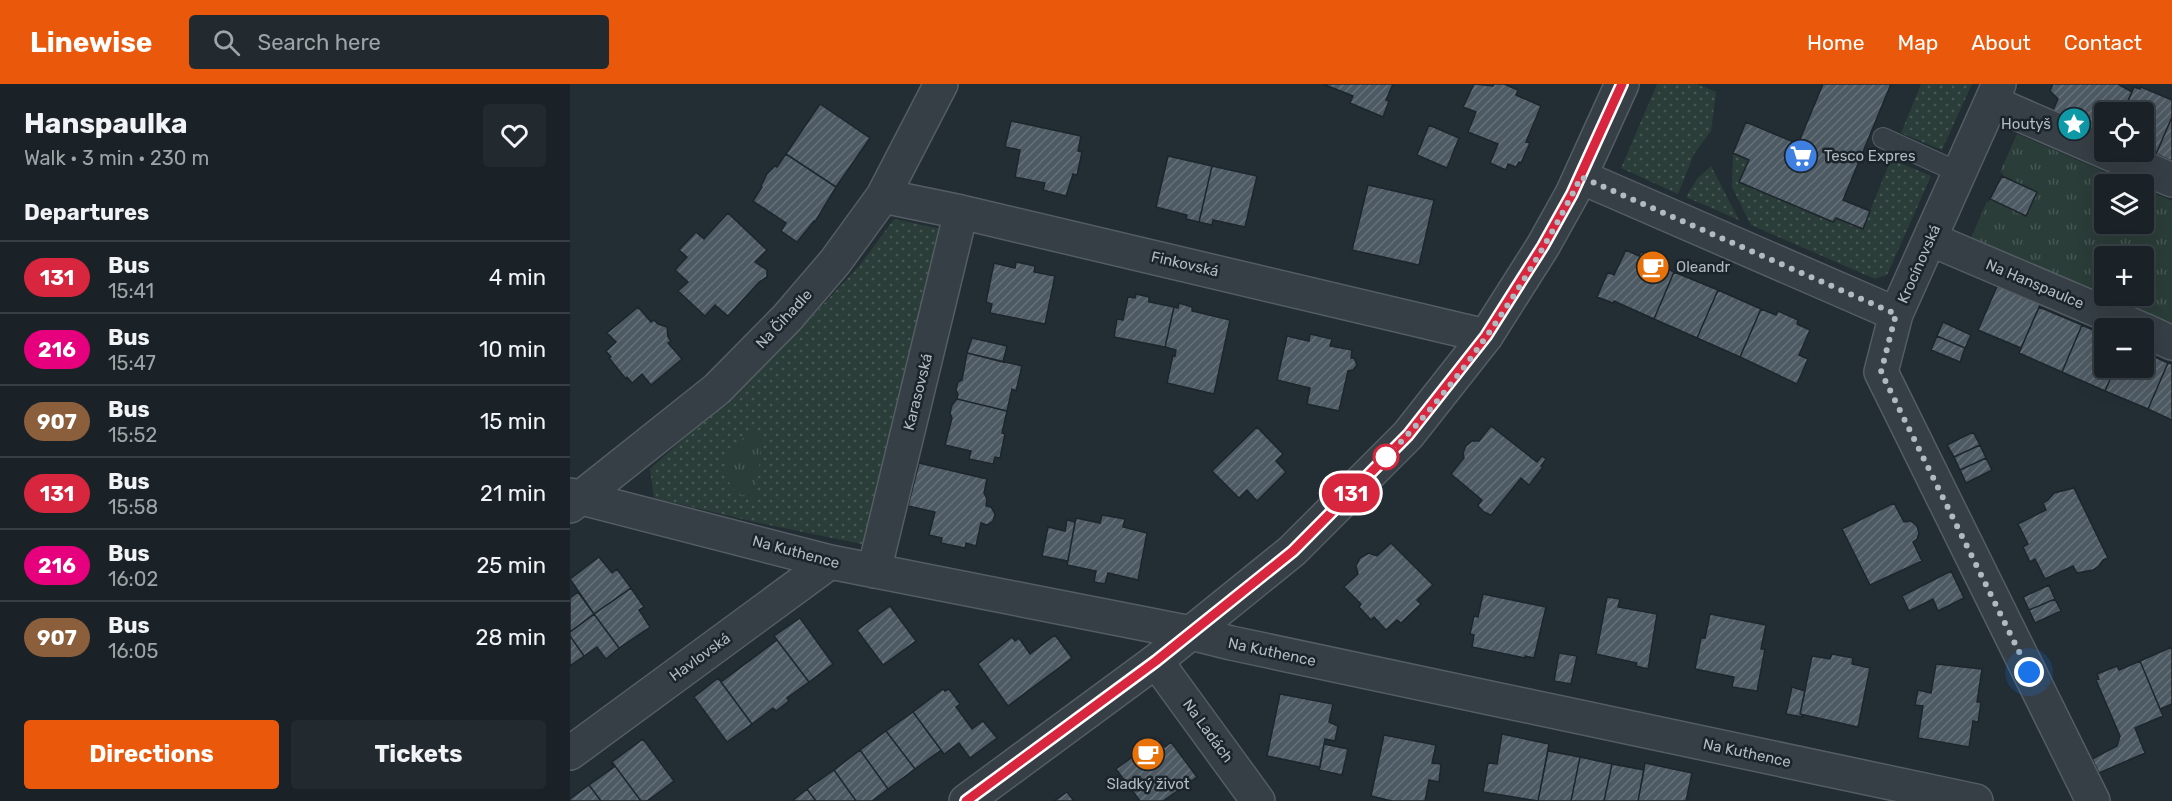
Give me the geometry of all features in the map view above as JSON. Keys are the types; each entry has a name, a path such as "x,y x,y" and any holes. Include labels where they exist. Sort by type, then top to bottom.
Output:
{"street":[{"name":"Na Čihadle","path":"573,500 717,389 787,318 836,262 883,196 941,84"},
{"path":"966,801 1156,661 1293,551 1408,435 1486,336 1543,246 1581,177 1622,84"},
{"path":"1995,93 2094,145"},
{"name":"Krocínovská","path":"1995,93 1896,314 1881,372 2092,801"},
{"path":"2130,162 2172,180"},
{"path":"1581,177 1896,314"},
{"name":"Finkovská","path":"883,196 961,212 1486,336"},
{"name":"Karasovská","path":"874,571 961,212"},
{"name":"Na Hanspaulce","path":"1930,239 2116,318"},
{"path":"2154,335 2172,343"},
{"name":"Na Kuthence","path":"573,500 830,562 1191,633 1231,644 1976,801"},
{"name":"Havlovská","path":"570,753 830,562"},
{"name":"Na Ladách","path":"1156,661 1258,801"}],"lane":[{"path":"1882,138 1960,173"}],"green space":[{"path":"1657,84 1697,84 1716,92 1711,131 1694,154 1678,194 1621,168"},
{"path":"1921,84 1972,84 1942,150 1901,133"},
{"path":"2017,134 2110,174 2094,174 2094,234 2154,234 2154,193 2172,201 2172,324 2129,306 2154,306 2154,246 2094,246 2094,291 1971,238 1987,201 1989,202 1990,199 2026,216 2037,193 2002,176 2003,173 2000,172"},
{"path":"1733,153 1749,160 1740,182 1833,222 1836,218 1863,228 1891,159 1931,176 1887,275 1875,279 1751,225 1732,187"},
{"path":"1711,166 1739,220 1686,197 1697,179"},
{"path":"894,219 941,229 866,545 654,498 650,469 778,353 860,265"},
{"path":"756,432 764,432 754,501 739,493 730,484 726,475 726,466 732,449 739,441"}],"building":[{"path":"1323,84 1393,84 1386,100 1389,101 1383,117 1350,103 1353,96"},
{"path":"1474,84 1493,86 1504,84 1518,90 1516,95 1541,106 1526,142 1530,143 1521,163 1519,162 1516,167 1508,164 1506,170 1490,163 1498,144 1468,132 1476,112 1463,107"},
{"name":"Tesco Expres","path":"1823,84 1891,84 1843,200 1870,211 1863,229 1836,218 1833,222 1739,182 1749,160 1733,153 1746,122 1798,144"},
{"path":"2053,84 2118,84 2132,92 2128,102 2094,102 2094,134 2051,115 2058,99 2050,91"},
{"path":"2134,87 2140,89 2141,87 2172,100 2172,117 2156,154 2154,153 2154,102 2127,102"},
{"path":"820,104 870,138 836,187 786,154"},
{"path":"2172,117 2172,161 2156,154"},
{"path":"1011,121 1081,136 1078,151 1082,152 1077,175 1073,174 1066,196 1043,190 1045,183 1015,177 1020,150 1005,147"},
{"path":"1429,125 1459,138 1447,168 1417,155"},
{"path":"786,154 836,187 815,222 797,242 781,231 786,223 753,201 767,174 775,166 777,167"},
{"path":"1168,156 1212,166 1199,222 1186,219 1187,215 1156,207"},
{"path":"1212,166 1257,176 1245,227 1213,220 1212,225 1199,222"},
{"path":"2002,176 2037,192 2026,216 1990,199"},
{"path":"1368,185 1434,200 1419,265 1352,250"},
{"path":"728,213 767,250 755,262 767,270 767,277 759,282 728,316 715,305 705,316 678,291 688,282 675,270 687,257 679,250 696,232 704,239"},
{"path":"1626,250 1639,256 1641,252 1661,260 1659,265 1674,272 1654,319 1614,301 1613,303 1597,297 1608,272 1614,275"},
{"path":"1016,262 1035,266 1034,272 1055,276 1045,324 990,313 992,304 986,302 994,263 1015,268"},
{"path":"1674,272 1718,290 1697,338 1654,319"},
{"path":"1998,284 2041,303 2021,348 1978,330"},
{"path":"1718,290 1761,309 1740,357 1697,338"},
{"path":"1136,294 1149,297 1149,302 1174,307 1165,347 1114,337 1117,319 1123,320 1128,297 1135,298"},
{"path":"1179,303 1192,307 1192,311 1230,320 1214,394 1167,383 1176,350 1165,347 1174,307 1178,308"},
{"path":"638,307 651,322 654,320 667,327 671,341 668,343 682,359 651,385 642,374 632,383 627,377 626,379 606,351 616,342 607,333"},
{"path":"2039,307 2082,325 2062,372 2019,353"},
{"path":"1761,309 1776,315 1778,311 1798,320 1797,324 1810,330 1799,355 1808,359 1797,384 1740,357"},
{"path":"1943,322 1971,335 1965,348 1937,336"},
{"path":"2082,325 2094,330 2094,378 2111,378 2105,391 2062,372"},
{"path":"1310,334 1332,339 1330,346 1352,350 1351,358 1354,358 1357,365 1353,370 1348,371 1339,411 1307,404 1310,388 1277,380 1287,336 1309,341"},
{"path":"1937,336 1965,348 1960,362 1931,350"},
{"path":"972,338 1007,346 1003,362 967,353"},
{"path":"967,353 1022,366 1016,391 1012,389 1007,411 957,399 956,390 958,382 962,380"},
{"path":"2154,357 2168,363 2148,409 2105,391 2111,378 2154,378"},
{"path":"2168,363 2172,364 2172,420 2148,409"},
{"path":"957,399 1007,411 1000,458 995,457 993,464 969,459 971,451 945,445 952,418 950,413 952,405"},
{"path":"1491,426 1537,462 1542,456 1546,459 1541,466 1543,467 1529,485 1521,478 1491,515 1479,507 1482,500 1451,474 1464,458 1463,453 1466,446 1472,441 1479,441"},
{"path":"1257,427 1283,454 1276,461 1286,472 1257,501 1247,490 1239,498 1212,471"},
{"path":"1973,432 1980,445 1954,457 1947,445"},
{"path":"1980,445 1986,458 1960,470 1954,457"},
{"path":"1986,458 1992,470 1966,483 1960,470"},
{"path":"919,463 987,479 984,493 987,499 986,506 991,507 995,514 993,521 987,525 981,523 976,546 966,543 965,548 941,543 942,538 929,535 935,512 908,506"},
{"path":"2074,488 2108,558 2093,570 2077,573 2073,566 2045,579 2035,559 2030,562 2023,547 2028,544 2018,524 2046,510 2043,503 2054,493"},
{"path":"1894,503 1904,522 1911,521 1917,526 1919,533 1913,542 1922,561 1870,585 1842,529"},
{"path":"1102,515 1125,519 1123,527 1147,533 1138,580 1108,573 1105,584 1094,582 1096,571 1067,565 1076,518 1100,523"},
{"path":"1067,520 1075,522 1068,561 1042,556 1048,527 1065,531"},
{"path":"1391,543 1433,585 1417,600 1421,604 1401,623 1397,620 1386,630 1374,617 1371,620 1359,607 1361,604 1344,587 1358,574 1356,566 1360,558 1369,553 1377,556"},
{"path":"599,557 612,573 617,569 631,588 594,614 570,579"},
{"path":"1951,571 1964,598 1938,611 1933,599 1909,611 1902,596"},
{"path":"2049,585 2055,599 2029,610 2023,597"},
{"path":"631,588 644,607 639,610 650,627 619,648 594,614"},
{"path":"578,592 594,614 570,632 570,598"},
{"path":"1483,594 1546,607 1534,658 1472,647 1474,635 1470,634 1474,616 1478,617"},
{"path":"1607,597 1620,599 1618,607 1657,614 1648,669 1636,666 1637,663 1596,654"},
{"path":"2055,599 2061,611 2035,623 2029,610"},
{"path":"890,606 916,641 883,665 857,630"},
{"path":"594,614 619,648 606,659 597,647 584,656 570,636 570,632"},
{"path":"1710,614 1766,625 1761,649 1765,649 1757,691 1732,687 1734,677 1695,669 1701,638 1705,638"},
{"path":"800,618 833,664 809,682 774,636"},
{"path":"1055,635 1072,658 1008,706 978,664 1012,637 1015,641 1019,638 1030,654"},
{"path":"570,636 584,656 570,666"},
{"path":"777,640 809,682 787,698 789,701 776,711 773,708 752,724 721,682"},
{"path":"2172,647 2172,704 2160,709 2140,661"},
{"path":"1559,653 1577,656 1571,684 1554,681"},
{"path":"1832,654 1853,658 1852,664 1870,668 1858,727 1800,714 1812,656 1830,659"},
{"path":"2140,661 2163,716 2135,728 2145,753 2099,773 2092,759 2117,746 2120,736 2096,680 2099,679 2097,674 2117,666 2119,670"},
{"path":"1936,664 1982,669 1977,702 1981,702 1978,722 1973,721 1969,747 1918,738 1923,706 1915,705 1918,690 1931,693"},
{"path":"718,678 752,724 727,742 694,697"},
{"path":"1792,687 1805,691 1800,714 1803,717 1786,714"},
{"path":"943,689 945,691 949,689 960,704 956,707 972,729 983,721 997,738 970,758 959,743 944,754 913,712"},
{"path":"1280,694 1333,704 1329,722 1338,726 1335,741 1325,739 1320,767 1267,756"},
{"path":"913,712 941,750 915,769 886,731"},
{"path":"886,731 915,769 888,789 860,750"},
{"path":"1502,734 1549,744 1538,801 1483,792 1488,763 1497,764"},
{"path":"1384,735 1436,745 1432,763 1441,764 1439,782 1429,780 1425,801 1392,801 1371,796"},
{"path":"1158,738 1165,747 1171,742 1197,777 1163,801 1140,801 1116,769"},
{"path":"643,739 674,781 647,801 641,801 612,762"},
{"path":"1324,744 1348,749 1342,775 1319,770"},
{"path":"860,750 888,789 872,801 856,801 834,770"},
{"path":"1548,751 1580,757 1571,801 1538,801"},
{"path":"1580,757 1612,764 1604,801 1571,801"},
{"path":"612,762 641,801 601,801 589,785 614,767"},
{"path":"1645,763 1692,773 1686,801 1638,801"},
{"path":"1612,764 1644,770 1638,801 1604,801"},
{"path":"834,770 856,801 816,801 807,789"},
{"path":"589,785 601,801 570,801 570,799"},
{"path":"807,789 816,801 792,801"},
{"path":"1067,792 1074,801 1054,801"}],"bus line":[{"name":"131","path":"966,801 1156,661 1293,551 1408,435 1486,336 1543,246 1581,177 1622,84"}],"place":[{"name":"Houtyš","path":"2074,124"},
{"name":"Tesco Expres","path":"1801,156"},
{"name":"Oleandr","path":"1653,267"},
{"name":"Sladký život","path":"1148,754"}],"route":[{"path":"1386,457 1408,435 1486,336 1543,246 1581,177 1896,314 1881,372 2029,672"}]}
